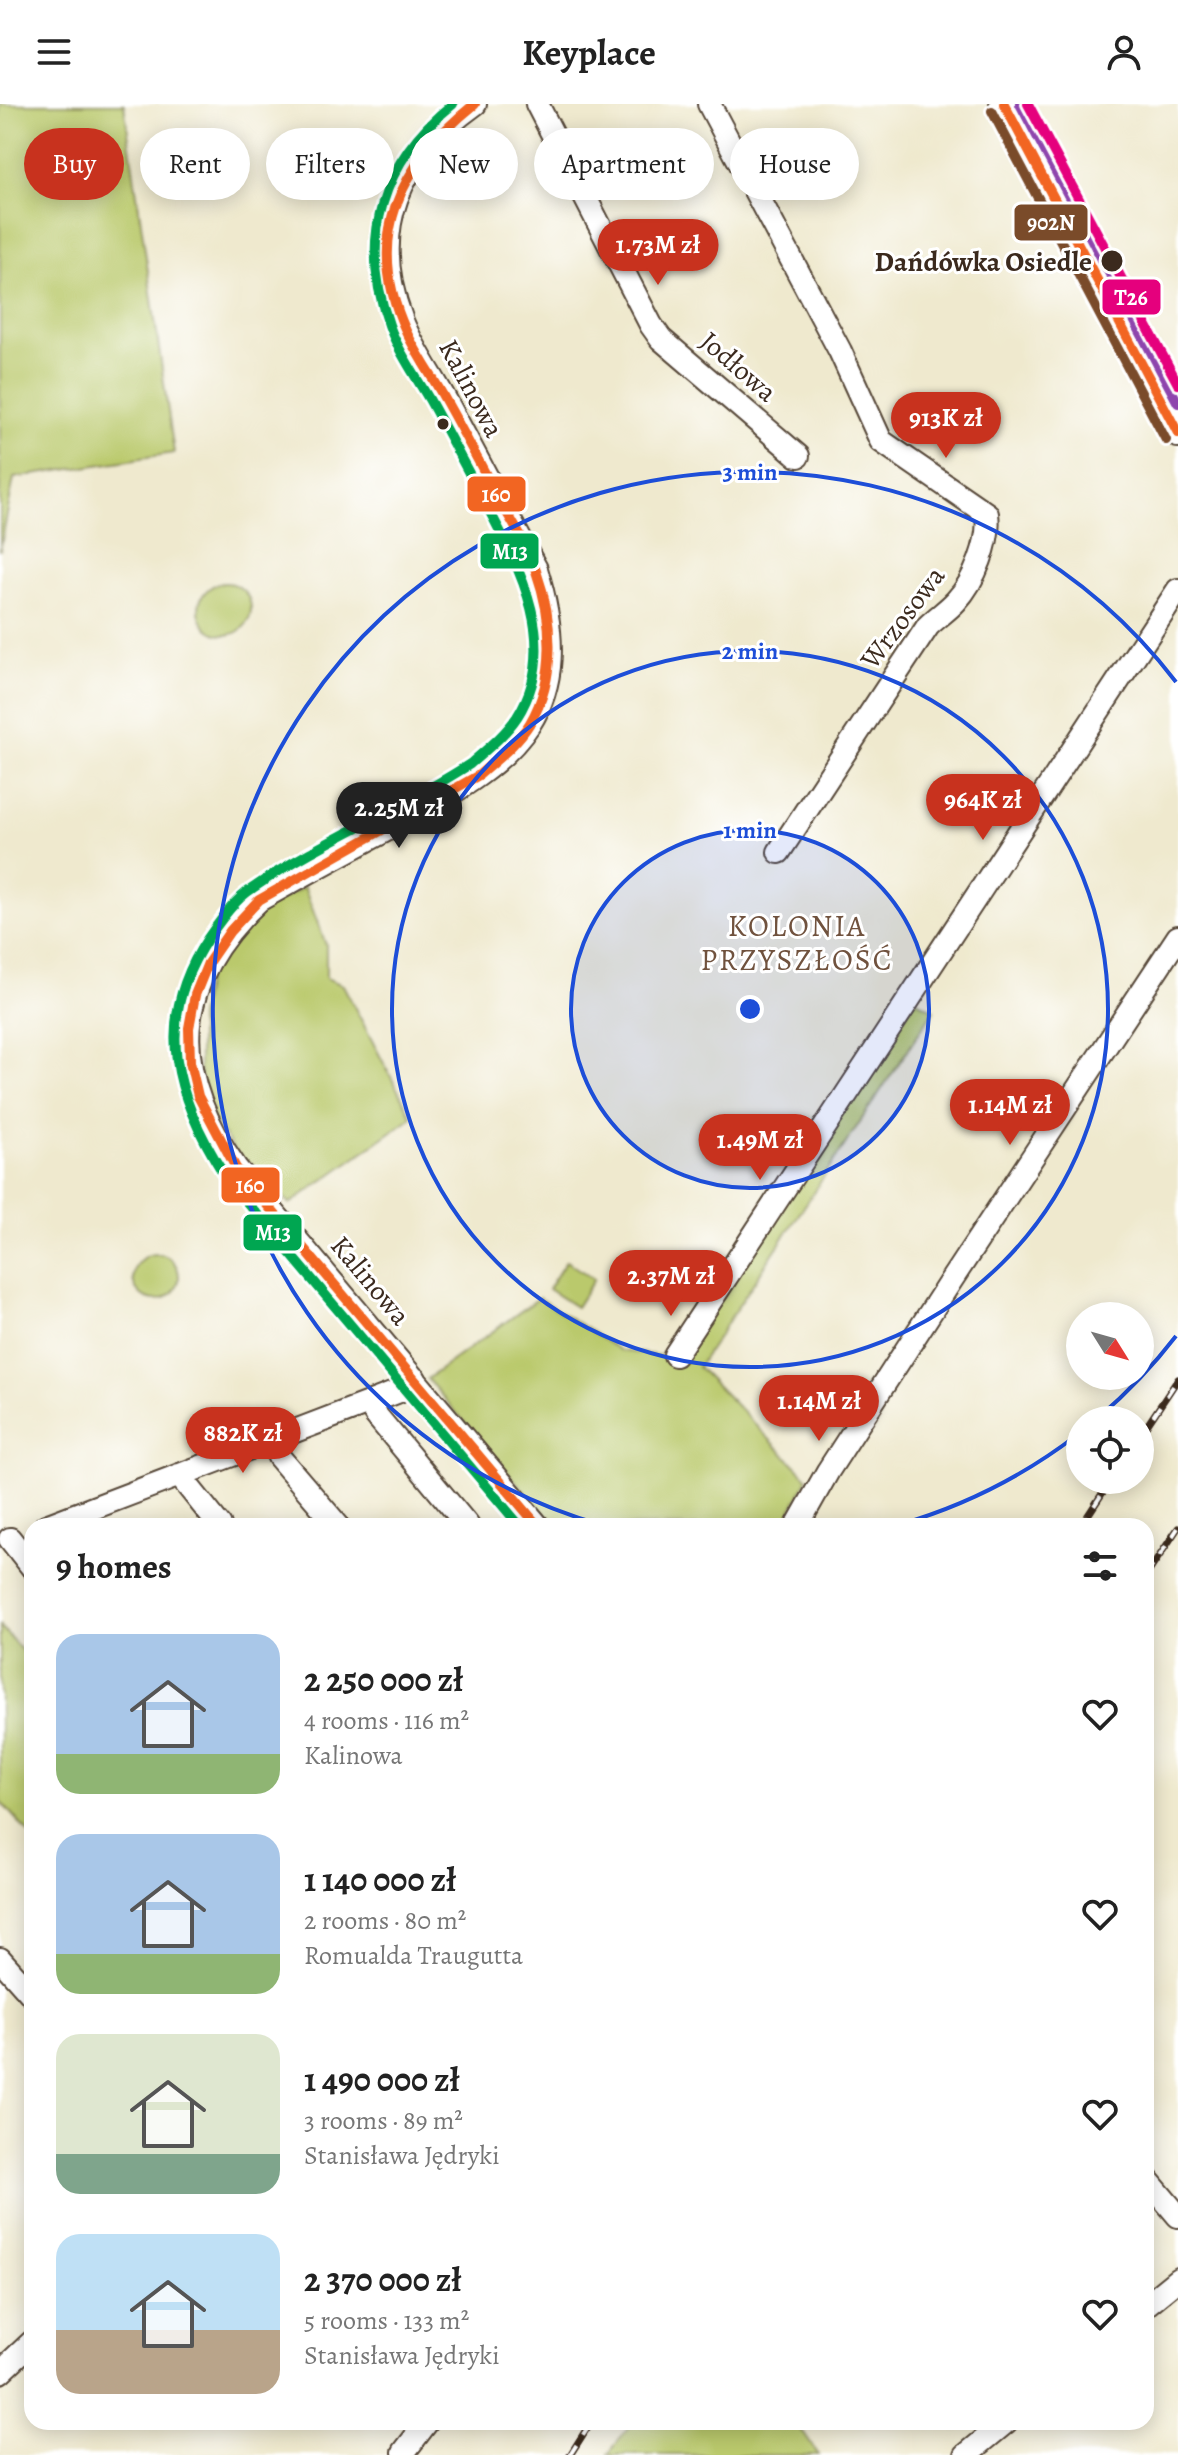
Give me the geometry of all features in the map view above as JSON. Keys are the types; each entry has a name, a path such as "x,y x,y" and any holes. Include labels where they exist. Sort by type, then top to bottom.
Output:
{"main road":[{"path":"1004,104 1178,433"}],"street":[{"name":"Kalinowa","path":"475,104 438,132 412,164 396,196 388,229 386,264 406,330 536,569 547,604 551,642 544,693 518,742 492,767 444,799 259,900 231,927 208,958 193,994 189,1029 190,1065 197,1099 212,1134 236,1168 531,1518"},
{"name":"Jodłowa","path":"537,104 661,339 798,456"},
{"name":"Wrzosowa","path":"709,104 840,351 881,441 987,514 989,526 981,555 957,600 928,626 779,852"},
{"path":"675,1355 1178,590"},
{"path":"802,1518 828,1471 952,1279 1178,937"},
{"path":"79,1518 179,1475 402,1390 415,1379"},
{"path":"371,1402 375,1414 461,1518"},
{"path":"271,1439 279,1457 331,1518"},
{"path":"179,1475 214,1518"},
{"path":"24,1534 5,1540 24,1559"},
{"path":"0,1959 24,1986"},
{"path":"1154,2188 1178,2216"},
{"path":"1154,2298 1178,2279"},
{"path":"0,2372 24,2350"},
{"path":"404,2452 421,2430"},
{"path":"966,2455 996,2430"}],"green space":[{"path":"0,104 124,104 174,453 14,478 0,551"},
{"path":"225,583 244,590 251,609 244,628 225,635 206,628 199,609 206,590"},
{"path":"304,887 326,945 326,978 343,985 412,1117 290,1204 237,1154 214,1121 199,1070 199,1017 207,975 253,915"},
{"path":"915,999 934,1010 698,1367 808,1478 787,1518 548,1518 427,1379 539,1298 621,1351 680,1358"},
{"path":"156,1254 172,1261 179,1277 172,1293 156,1300 140,1293 133,1277 140,1261"},
{"path":"566,1261 594,1279 576,1307 548,1289"},
{"path":"0,1626 24,1653 24,1828 0,1801"},
{"path":"626,2430 801,2430 818,2455 608,2455"}],"railway":[{"path":"1154,1415 1178,1379"},
{"path":"1086,1518 1102,1494"},
{"path":"1154,1564 1178,1528"},
{"path":"570,2455 586,2430"}],"transit line":[{"name":"M13","path":"453,104 429,126 393,176 377,232 376,262 380,293 397,344 481,495 520,575 530,603 535,632 536,660 530,689 512,724 470,764 279,871 234,904 208,938 191,969 180,1000 176,1029 177,1059 193,1117 225,1176 513,1518"},
{"name":"160","path":"475,104 449,127 409,177 396,205 389,234 388,264 394,297 406,331 532,561 542,589 549,628 545,687 539,706 525,731 479,775 259,900 230,931 208,963 195,995 189,1028 190,1062 198,1096 236,1168 531,1518"},
{"name":"160","path":"1004,104 1178,433"},
{"path":"1020,104 1178,403"},
{"name":"T26","path":"1028,104 1178,384"},
{"name":"902N","path":"992,111 1166,440"}],"place":[{"name":"Dańdówka Osiedle","path":"1112,261"}],"district":[{"name":"KOLONIA PRZYSZŁOŚĆ","path":"797,943"}]}
